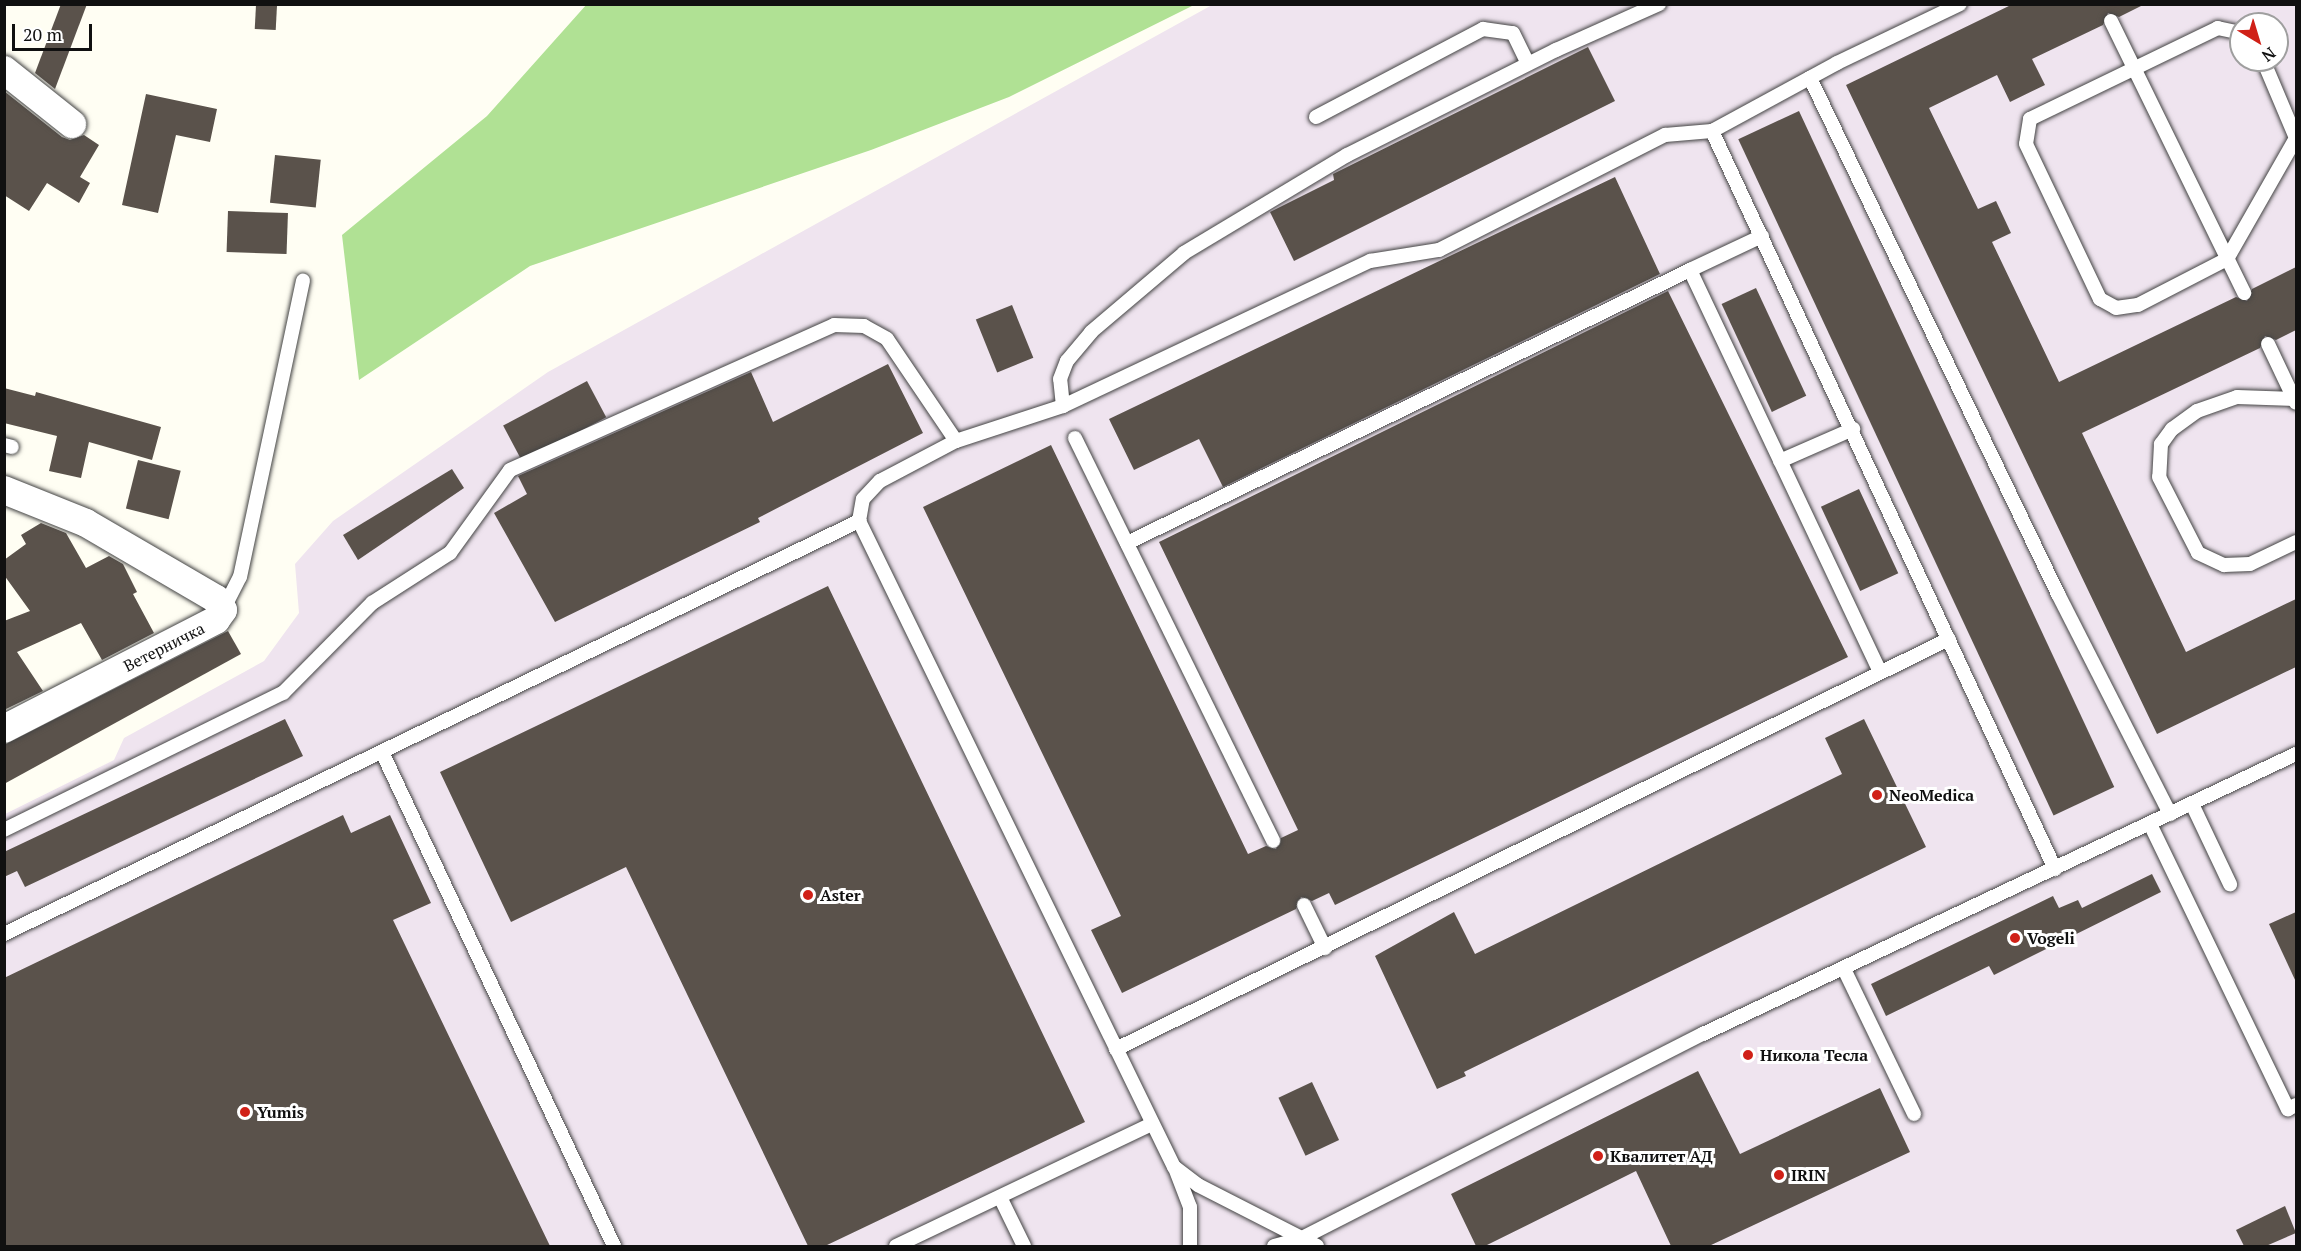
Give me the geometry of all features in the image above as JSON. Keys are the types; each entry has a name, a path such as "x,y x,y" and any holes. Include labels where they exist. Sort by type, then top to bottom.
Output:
{"street":[{"path":"4,70 72,124"},
{"path":"4,490 86,523 216,599 223,610"},
{"name":"Ветерничка","path":"4,729 216,620 223,610"}],"lane":[{"path":"1063,406 1060,379 1067,361 1091,332 1184,253 1347,155 1528,64 1659,4"},
{"path":"1190,1246 1190,1207 1174,1167 859,521 863,499 880,481 956,441 1063,406 1370,261 1439,250 1665,135 1712,131 1810,78 1959,4"},
{"path":"2111,21 2244,293"},
{"path":"2229,30 2218,28 2042,110 2025,131 2031,155 2090,284 2100,299 2116,308 2138,305 2227,259 2296,138 2268,72"},
{"path":"1316,117 1483,29 1513,33 1528,64"},
{"path":"1810,78 2058,594 2170,814"},
{"path":"1712,131 2055,869"},
{"path":"1127,543 1762,236"},
{"path":"1690,270 1880,672"},
{"path":"223,610 240,577 303,281"},
{"path":"4,830 283,693 372,603 450,554 510,470 834,325 864,326 887,339 956,441"},
{"path":"2268,344 2296,401"},
{"path":"2296,401 2237,396 2197,411 2172,429 2161,444 2159,477 2198,554 2224,565 2250,564 2296,542"},
{"path":"1780,461 1852,429"},
{"path":"1075,438 1273,841"},
{"path":"4,933 859,521"},
{"path":"1116,1049 1949,639"},
{"path":"382,752 614,1246"},
{"path":"1274,1246 1300,1239 1844,969 2296,754"},
{"path":"2192,804 2230,884"},
{"path":"2150,824 2288,1109 2296,1105"},
{"path":"1305,905 1325,948"},
{"path":"1844,969 1914,1114"},
{"path":"896,1246 1152,1124"},
{"path":"1174,1167 1198,1185 1317,1246"},
{"path":"1000,1197 1024,1246"}],"shaded area":[{"path":"1212,5 2296,5 2296,1246 5,1246 5,814 114,760 124,738 264,661 299,613 295,564 333,521 548,372"}],"green space":[{"path":"587,4 1194,5 1009,97 871,150 530,266 359,380 342,235 487,116"}],"building":[{"path":"61,4 87,4 55,89 35,73"},
{"path":"2013,4 2145,4 2119,17 2108,13 2103,25 2032,59 2045,85 2010,102 1997,75 1929,108 1978,209 1996,201 2011,233 1992,242 2059,382 2236,297 2247,301 2252,289 2296,267 2296,330 2276,340 2265,336 2260,348 2082,433 2186,652 2296,599 2296,667 2157,734 1846,85"},
{"path":"256,5 277,6 276,30 255,29"},
{"path":"1588,47 1615,101 1294,261 1270,212 1334,180 1333,174"},
{"path":"4,91 62,137 70,140 84,135 99,145 80,177 90,183 79,203 47,183 29,211 4,195"},
{"path":"146,94 217,109 210,142 176,135 158,213 122,205"},
{"path":"1799,111 2114,787 2054,815 1738,139"},
{"path":"275,155 321,160 316,208 270,203"},
{"path":"1615,177 1660,274 1223,487 1199,439 1134,470 1109,419"},
{"path":"228,211 288,213 287,254 227,252"},
{"path":"1756,288 1806,396 1772,412 1722,304"},
{"path":"1668,291 1848,657 1335,905 1329,893 1312,901 1301,897 1296,909 1122,993 1091,930 1121,916 923,507 1051,445 1248,854 1266,846 1276,849 1281,838 1298,830 1159,542"},
{"path":"1012,305 1033,358 997,372 976,320"},
{"path":"888,364 923,433 758,518 760,522 555,622 494,513 527,494 518,476 751,372 773,422"},
{"path":"587,381 606,417 522,462 503,426"},
{"path":"4,388 35,396 36,392 161,427 152,460 89,442 81,478 49,471 57,436 4,423"},
{"path":"138,460 181,471 169,519 126,509"},
{"path":"452,469 464,488 358,560 343,535"},
{"path":"1859,489 1898,573 1860,591 1821,507"},
{"path":"41,523 66,533 86,568 109,556 123,564 137,592 133,594 154,633 102,660 81,623 17,652 43,691 4,710 4,621 30,611 4,575 4,560 26,544 21,535"},
{"name":"Aster","path":"828,586 1085,1122 825,1246 808,1246 626,867 511,922 440,772"},
{"path":"228,631 241,654 4,784 4,745"},
{"path":"285,719 303,756 25,887 17,871 4,877 4,852"},
{"path":"1864,719 1926,847 1464,1072 1466,1076 1437,1089 1375,956 1454,912 1475,954 1842,774 1825,738"},
{"name":"Yumis","path":"343,815 351,833 390,815 431,903 393,920 550,1246 4,1246 4,978"},
{"name":"Vogeli","path":"2152,874 2161,892 1994,975 1989,966 1886,1016 1871,984 2053,896 2059,908 2078,900 2082,908"},
{"path":"2296,912 2296,982 2269,924"},
{"path":"1698,1071 1740,1154 1880,1088 1910,1152 1709,1246 1671,1246 1636,1171 1485,1246 1476,1246 1451,1194"},
{"path":"1312,1082 1339,1140 1306,1156 1278,1098"},
{"path":"2285,1206 2296,1233 2266,1246 2244,1246 2236,1230"}],"place":[{"name":"NeoMedica","path":"1877,795"},
{"name":"Aster","path":"808,895"},
{"name":"Vogeli","path":"2015,938"},
{"name":"Никола Тесла","path":"1748,1055"},
{"name":"Yumis","path":"245,1112"},
{"name":"Квалитет АД","path":"1598,1156"},
{"name":"IRIN","path":"1779,1175"}]}
